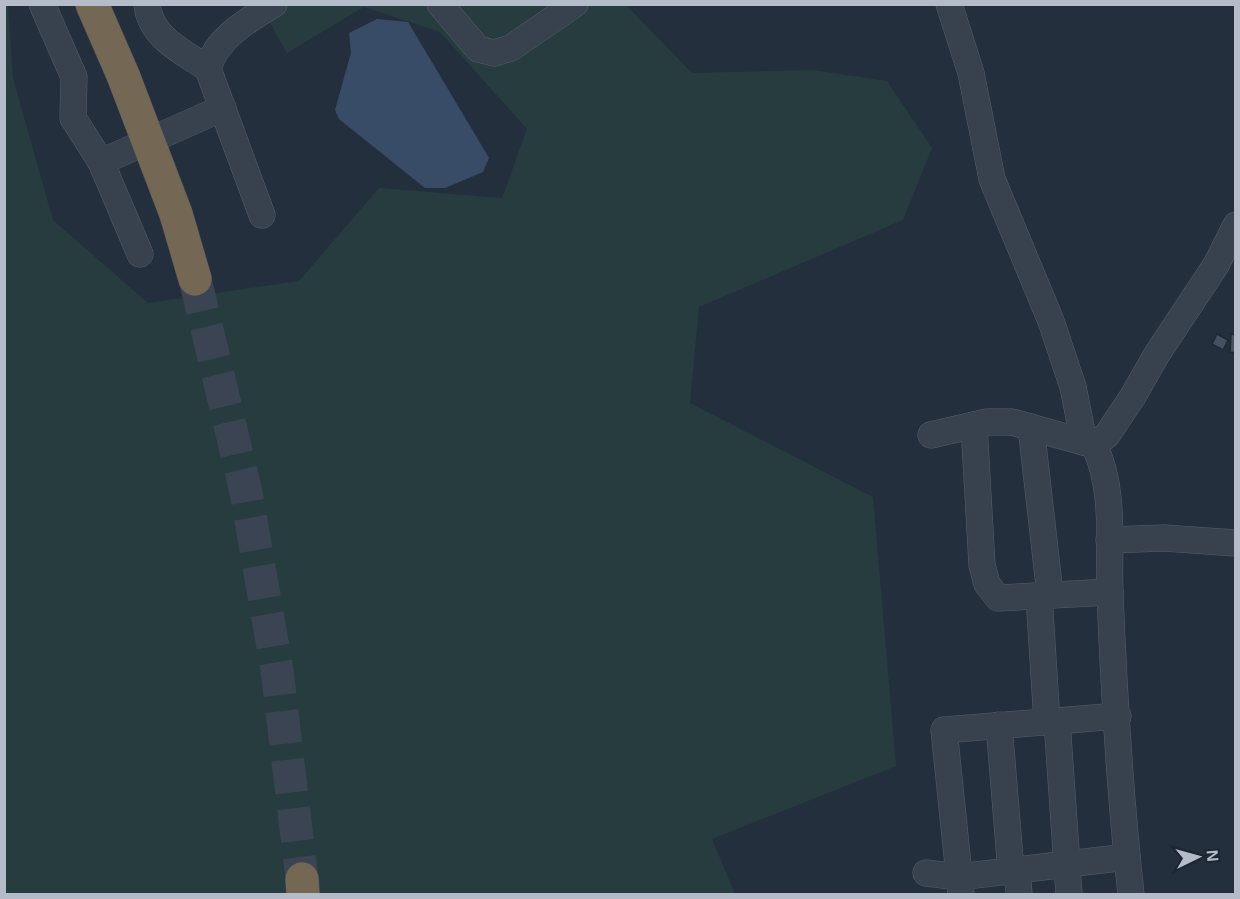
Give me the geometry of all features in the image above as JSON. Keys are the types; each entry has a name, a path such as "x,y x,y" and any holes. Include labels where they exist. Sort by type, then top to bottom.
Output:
{"highway":[{"path":"92,4 123,75 176,213 195,279"}],"street":[{"path":"42,4 74,77 73,118 101,162 140,254"},
{"path":"147,4 148,17 159,35 208,69 262,215"},
{"path":"208,69 212,52 251,18 274,4"},
{"path":"440,4 478,49 494,53 511,48 574,4"},
{"path":"949,4 971,72 992,179 1051,321 1089,444 1102,461 1108,501 1110,592 1131,894"},
{"path":"101,162 223,108"},
{"path":"931,435 974,425 1012,422 1089,444 1107,435 1133,396 1156,354 1216,265 1236,225"},
{"path":"974,425 982,565 987,585 998,598 1110,592"},
{"path":"1031,427 1045,595 1052,721 1069,894"},
{"path":"1109,540 1164,538 1236,543"},
{"path":"960,886 944,730 1118,716"},
{"path":"999,726 1015,879"},
{"path":"926,873 960,886 1015,879 1066,865 1127,858"}],"green space":[{"path":"5,5 8,5 13,78 53,220 148,303 299,281 379,188 502,198 527,129 440,32 364,7 287,53 260,5 626,5 692,73 813,70 887,81 932,148 903,220 699,307 690,403 873,497 896,766 712,839 735,894 5,894"}],"water":[{"path":"377,19 408,22 489,158 483,172 445,188 425,188 339,119 335,110 351,53 349,33"}],"building":[{"path":"1217,334 1228,340 1223,350 1212,344"},
{"path":"1231,334 1236,335 1236,353 1230,352"}],"tunnel":[{"path":"195,279 246,492 277,670 302,879"}]}
